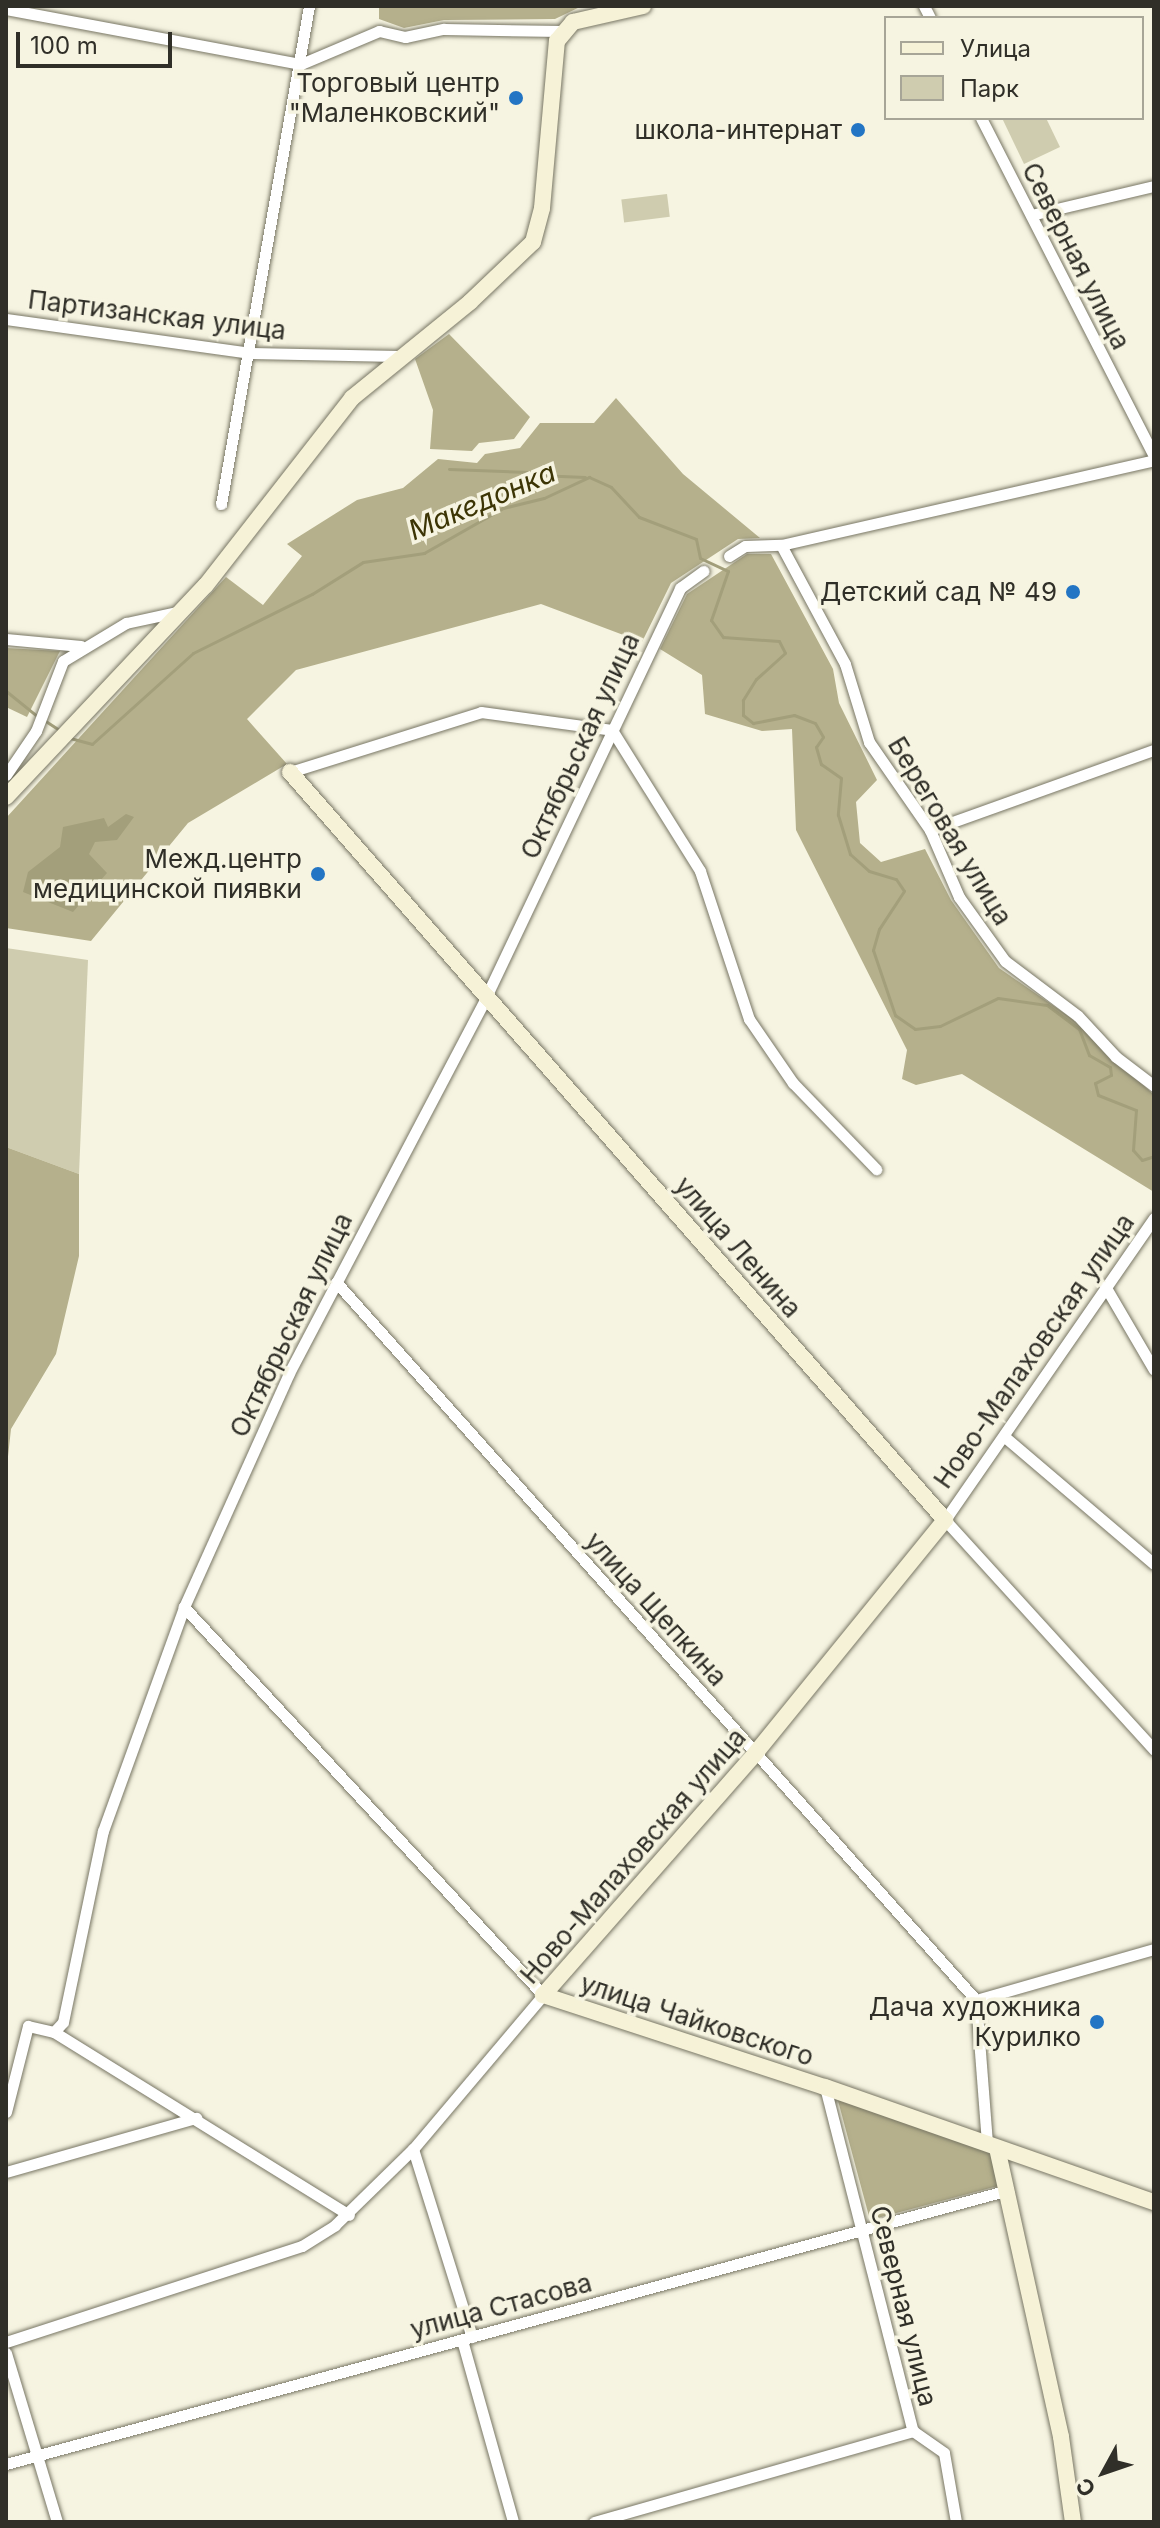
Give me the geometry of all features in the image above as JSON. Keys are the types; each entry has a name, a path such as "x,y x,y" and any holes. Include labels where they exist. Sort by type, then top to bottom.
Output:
{"street":[{"path":"221,504 251,353 309,6"},
{"path":"6,9 52,12 301,64 379,31 405,37 444,29 562,31 590,18 643,6"},
{"path":"6,797 181,611 352,398 398,356 470,302 533,242 542,208 557,41 562,31"},
{"name":"Северная улица","path":"982,120 1154,458"},
{"path":"1031,215 1154,186"},
{"name":"Партизанская улица","path":"6,319 251,353 398,356"},
{"path":"729,556 745,546 781,545 1154,458"},
{"name":"Береговая улица","path":"781,545 845,664 869,742 930,830 959,897 1005,961 1078,1016 1116,1057 1154,1086"},
{"name":"Октябрьская улица","path":"54,2032 63,2022 103,1831 184,1607 336,1282 486,997 680,588 703,571"},
{"path":"6,775 36,731 63,661 81,646 126,623 181,611"},
{"path":"6,639 81,646"},
{"path":"290,772 481,712 612,730 700,871 749,1019 793,1083 876,1169"},
{"path":"930,830 1154,750"},
{"name":"улица Ленина","path":"290,772 945,1520 1154,1750"},
{"name":"Ново-Малаховская улица","path":"6,2342 302,2246 349,2215 413,2149 543,1995 755,1754 945,1520 1006,1438 1105,1286 1154,1218"},
{"name":"улица Щепкина","path":"336,1282 976,2000"},
{"path":"1105,1286 1154,1370"},
{"path":"1006,1438 1154,1564"},
{"name":"улица Чайковского","path":"184,1607 543,1995 825,2087 1154,2202"},
{"path":"1073,2522 1008,2190 992,2146 976,2000 1154,1949"},
{"path":"6,2112 28,2026 54,2032 349,2215"},
{"name":"Северная улица","path":"825,2087 913,2431 944,2453 956,2522"},
{"path":"6,2172 196,2118"},
{"path":"413,2149 467,2338 513,2522"},
{"name":"улица Стасова","path":"6,2464 1008,2190"},
{"path":"6,2353 57,2522"},
{"path":"594,2522 913,2431"}],"green space":[{"path":"1003,120 1047,120 1060,147 1024,164"},
{"path":"667,194 670,217 624,222 621,200"},
{"path":"6,948 88,960 79,1174 6,1147"}],"shaded area":[{"path":"379,6 582,6 555,19 444,20 404,28 379,19"},
{"path":"449,334 530,417 514,439 479,443 472,451 430,449 433,410 415,359"},
{"path":"616,398 683,474 760,538 738,539 671,583 642,642 541,604 296,670 247,719 287,764 188,823 91,941 6,928 6,818 226,577 263,605 302,556 287,544 357,500 403,488 438,459 477,463 485,454 520,448 540,423 594,423"},
{"path":"747,554 771,554 833,669 839,703 877,780 856,802 860,843 881,862 925,849 951,900 999,968 1071,1018 1154,1095 1154,1192 962,1074 916,1085 902,1079 907,1050 796,830 792,729 762,731 705,714 702,675 660,649 687,594"},
{"path":"6,648 60,651 27,717 6,707"},
{"path":"126,814 134,817 117,840 95,842 89,854 107,873 73,912 23,892 28,872 60,847 63,827 104,818 108,827"},
{"path":"6,1147 79,1174 79,1256 56,1354 11,1429 6,1475"},
{"path":"837,2097 990,2152 998,2186 870,2220"}],"waterway":[{"path":"449,469 528,472"},
{"path":"537,475 585,477"},
{"name":"Македонка","path":"70,738 92,744 193,653 312,594 363,562 424,553 503,508 544,498 589,477 611,487 639,517 696,539 700,558 728,571 711,620 723,637 779,641 785,653 756,679 743,700 743,715 753,723 794,715 815,723 823,737 816,747 821,764 841,778 838,815 850,854 869,871 896,879 904,891 879,929 873,950 895,1015 915,1029 940,1026 998,998 1047,1005 1079,1029 1089,1055 1110,1067 1111,1075 1095,1083 1098,1095 1136,1110 1133,1150 1142,1160 1154,1156"},
{"name":"Македонка","path":"6,691 37,716"},
{"name":"Македонка","path":"44,720 61,731"}],"place":[{"name":"Торговый центр \"Маленковский\"","path":"516,98"},
{"name":"школа-интернат","path":"858,130"},
{"name":"Детский сад № 49","path":"1073,592"},
{"name":"Межд.центр медицинской пиявки","path":"318,874"},
{"name":"Дача художника Курилко","path":"1097,2022"}]}
